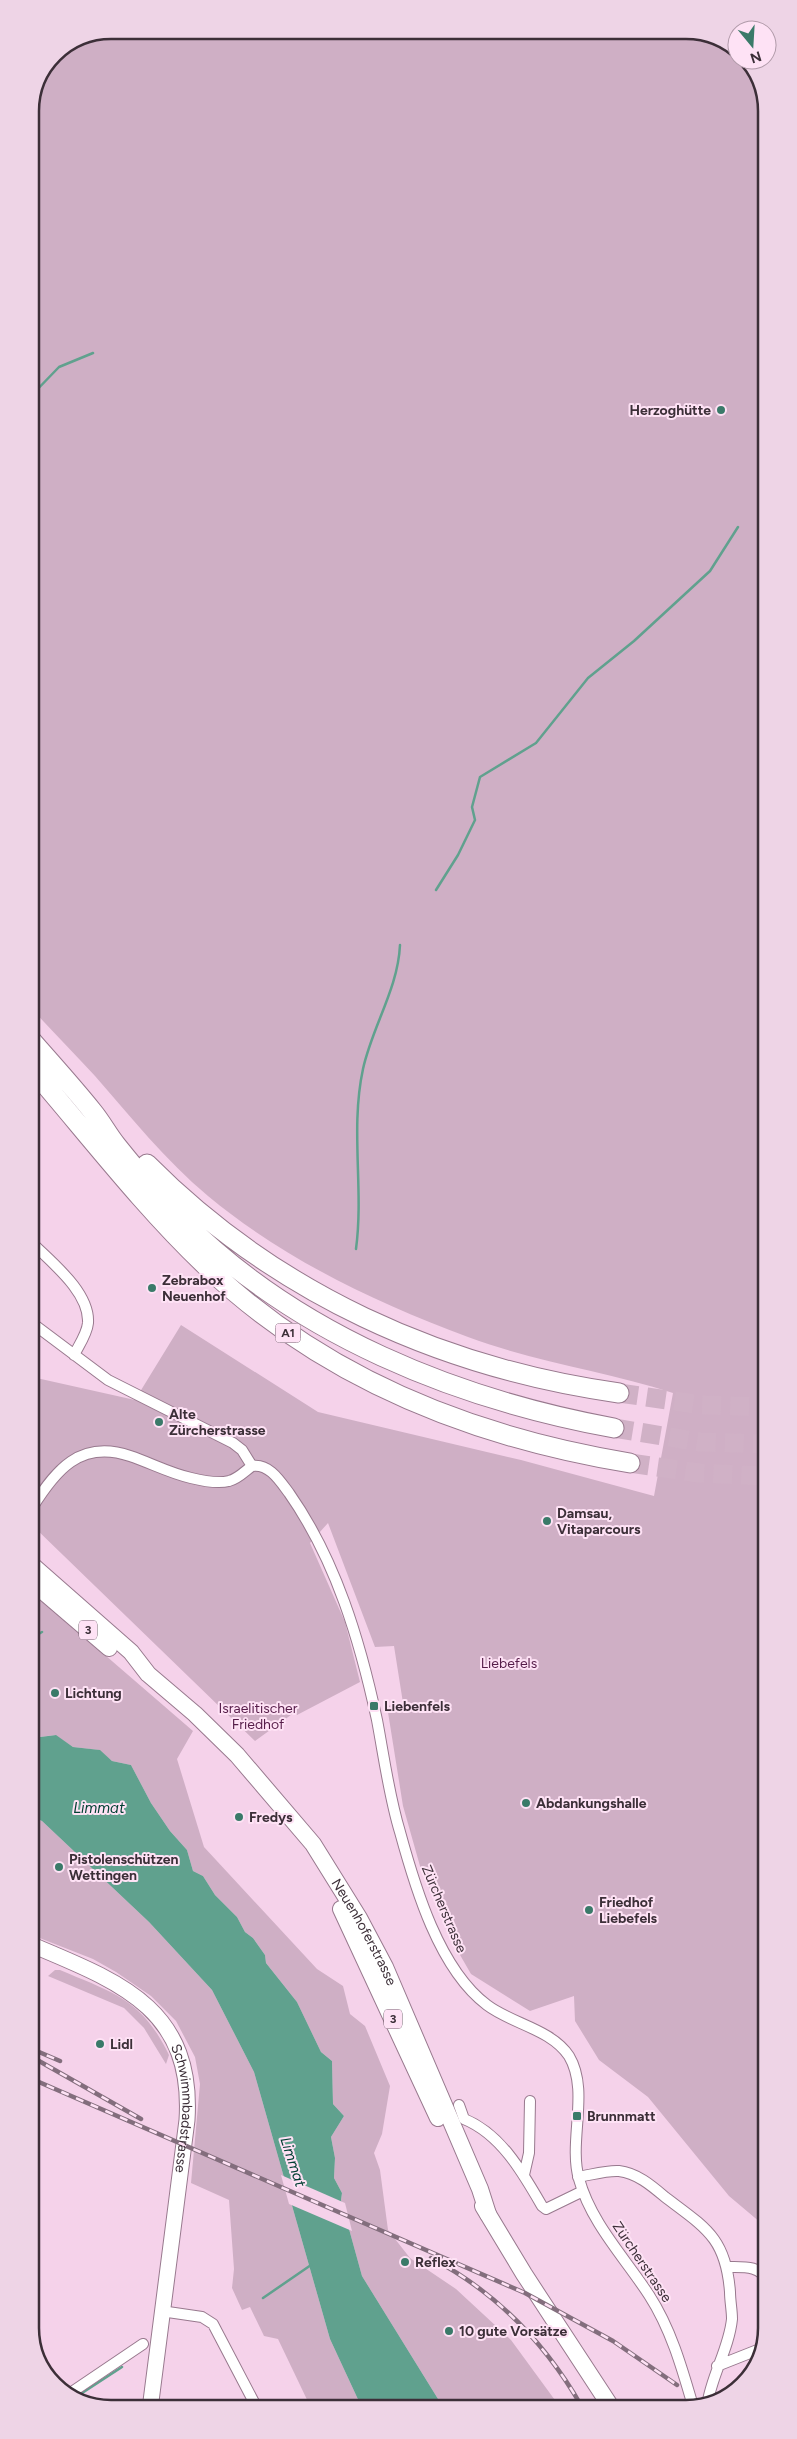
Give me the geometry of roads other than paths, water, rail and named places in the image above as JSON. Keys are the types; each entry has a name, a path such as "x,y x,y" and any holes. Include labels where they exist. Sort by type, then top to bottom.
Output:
{"highway":[{"name":"A1","path":"39,1049 94,1113 174,1191 212,1223 282,1273 326,1299 397,1333 467,1360 540,1379 619,1393"},
{"name":"A1","path":"39,1077 189,1249 241,1297 298,1340 360,1377 448,1416 542,1446 630,1463"},
{"name":"A1","path":"94,1113 116,1145 164,1201 200,1237 238,1270 300,1312 370,1350 450,1384 534,1411 614,1428"}],"main road":[{"name":"Neuenhoferstrasse","path":"39,1571 130,1652 148,1674"},
{"name":"Neuenhoferstrasse","path":"39,1588 125,1660 148,1674 195,1714 236,1755 295,1826 313,1844 338,1882 385,1967 480,2189 488,2214 524,2274 606,2400"},
{"name":"Schwimmbadstrasse","path":"39,1948 106,1979 135,1995 162,2022 178,2052 187,2083 187,2120 151,2400"}],"street":[{"path":"39,1250 77,1290 85,1303 88,1324 74,1355"},
{"path":"39,1328 108,1380 233,1443 242,1450 252,1466 234,1479 211,1482 168,1472 122,1453 91,1453 73,1460 57,1472 39,1498"},
{"name":"Zürcherstrasse","path":"252,1466 267,1469 281,1483 296,1504 322,1552 344,1600 352,1622 374,1706 399,1829 422,1899 448,1959 464,1981 485,2004 546,2036 558,2044 570,2059 578,2082 578,2177 583,2191 606,2234 662,2316 673,2342 691,2400"},
{"path":"524,2175 529,2153 530,2100"},
{"path":"459,2106 464,2118 476,2123 490,2134 524,2175 542,2206 546,2209 583,2191"},
{"path":"578,2177 619,2171 648,2183 704,2227 718,2243 728,2267 732,2319 709,2397"},
{"path":"728,2267 751,2267 758,2272"},
{"path":"161,2311 202,2317 213,2324 253,2400"},
{"path":"75,2390 143,2344"},
{"path":"717,2366 754,2351"}],"water":[{"name":"Limmat","path":"56,1735 73,1747 100,1750 112,1761 131,1765 151,1803 170,1831 187,1850 193,1871 203,1876 215,1895 237,1917 245,1932 253,1938 265,1955 266,1963 297,2002 321,2052 332,2061 333,2104 344,2116 331,2137 335,2158 334,2178 342,2193 341,2200 362,2276 439,2400 358,2400 330,2339 254,2072 212,1990 149,1922 39,1820 39,1737"}],"waterway":[{"path":"39,388 59,367 93,353"},
{"path":"436,890 458,855 475,820 472,807 480,777 536,743 588,678 634,641 710,571 738,527"},
{"path":"356,1249 359,1204 357,1136 359,1092 367,1053 395,977 400,945"},
{"path":"263,2298 311,2265"},
{"path":"81,2394 122,2367"}],"tunnel":[{"path":"619,1393 702,1405 758,1407"},
{"path":"614,1428 700,1442 758,1444"},
{"path":"630,1463 699,1473 758,1476"}],"railway":[{"path":"39,2052 60,2061"},
{"path":"39,2061 141,2119"},
{"path":"39,2082 525,2293 613,2341 677,2385"},
{"path":"431,2258 455,2272 498,2303 536,2341 578,2400"}],"place":[{"name":"Herzoghütte","path":"721,410"},
{"name":"Zebrabox Neuenhof","path":"152,1288"},
{"name":"Alte Zürcherstrasse","path":"159,1422"},
{"name":"Damsau, Vitaparcours","path":"547,1521"},
{"name":"Lichtung","path":"55,1693"},
{"name":"Liebenfels","path":"374,1706"},
{"name":"Abdankungshalle","path":"526,1803"},
{"name":"Fredys","path":"239,1817"},
{"name":"Pistolenschützen Wettingen","path":"59,1867"},
{"name":"Friedhof Liebefels","path":"589,1910"},
{"name":"Lidl","path":"100,2044"},
{"name":"Brunnmatt","path":"577,2116"},
{"name":"Reflex","path":"405,2262"},
{"name":"10 gute Vorsätze","path":"449,2331"}],"park label":[{"name":"Liebefels","path":"509,1663"},
{"name":"Israelitischer Friedhof","path":"258,1716"}]}
